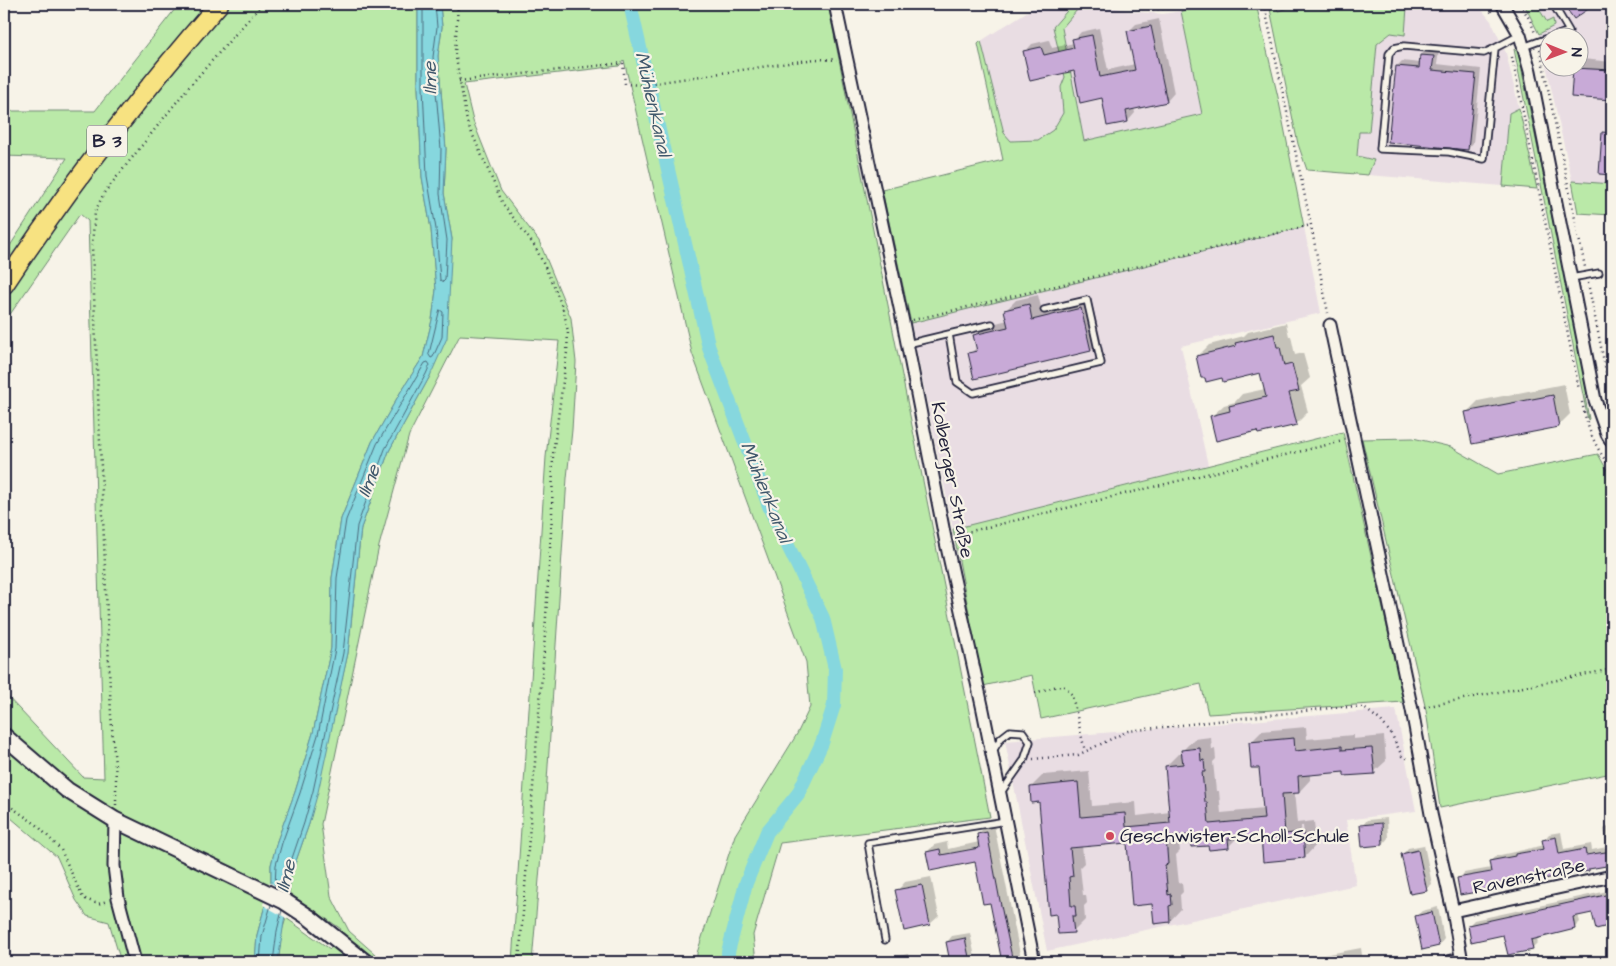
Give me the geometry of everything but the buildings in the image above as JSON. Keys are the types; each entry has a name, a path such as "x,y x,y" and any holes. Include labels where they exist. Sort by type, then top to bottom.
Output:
{"main road":[{"name":"B 3","path":"4,285 91,161 147,89 219,4"}],"street":[{"name":"Kolberger Straße","path":"835,4 903,322 945,538 992,753 1034,962"},
{"path":"1502,4 1530,71 1595,400 1607,434 1612,442"},
{"path":"1330,324 1412,710 1431,814 1453,911 1462,961 1448,962"},
{"path":"4,736 67,790 115,820 284,900 335,937 365,962"},
{"path":"115,820 114,866 118,898 135,962"},
{"name":"Ravenstraße","path":"1453,911 1612,876"}],"lane":[{"path":"1553,4 1568,28"},
{"path":"1495,48 1484,159 1449,152 1380,148 1389,54 1394,48 1404,46 1484,53 1495,48 1517,41 1538,41"},
{"path":"1571,278 1599,273"},
{"path":"949,334 958,382 973,393 1102,363 1087,300 1044,310"},
{"path":"907,344 992,324"},
{"path":"992,753 1001,738 1010,731 1023,732 1030,742 1024,760 1000,794"},
{"path":"885,940 868,843 1006,821"}],"path":[{"path":"115,820 116,778 92,244 95,212 104,193 186,89 262,4"},
{"path":"458,4 456,52 459,81 467,122 503,204 536,248 556,290 564,312 568,332 554,454 544,650 519,962"},
{"path":"1123,4 1132,7 1170,10 1201,4"},
{"path":"1264,4 1330,324"},
{"path":"1484,4 1494,15"},
{"path":"1520,4 1530,20 1538,41"},
{"path":"1517,41 1587,427 1596,448 1612,470"},
{"path":"459,81 623,63 625,84 641,85 815,59 848,60"},
{"path":"1546,78 1612,401"},
{"path":"903,322 1311,226"},
{"path":"945,538 1355,438"},
{"path":"1412,710 1612,669"},
{"path":"1035,693 1056,686 1066,687 1072,695 1085,751"},
{"path":"1024,760 1078,755 1128,731 1340,706 1364,708 1370,712 1381,721 1392,735 1402,756 1422,765"},
{"path":"4,802 37,825 61,850 83,898 98,904 118,898"}],"shaded area":[{"path":"1039,4 1073,4 1054,27 1065,77 1061,87 1063,113 1053,130 1038,140 1010,141 1004,133 981,41"},
{"path":"1082,4 1102,4 1128,11 1163,14 1181,11 1202,114 1084,141 1062,27"},
{"path":"1404,4 1477,4 1491,21 1506,53 1519,108 1509,113 1503,186 1368,175 1374,160 1357,156 1359,132 1369,132 1377,44 1391,33 1407,7"},
{"path":"1536,4 1612,4 1612,184 1572,181 1549,78 1588,78 1588,28 1550,28 1554,26 1547,22"},
{"path":"1304,227 1321,313 1181,346 1208,465 953,529 911,323"},
{"path":"1396,709 1416,811 1346,820 1356,885 1047,951 1005,741"}],"green space":[{"path":"179,4 418,4 418,87 422,177 431,229 436,290 432,320 423,357 372,442 341,519 332,578 331,648 313,733 295,792 277,841 271,865 271,883 257,935 255,962 121,962 109,922 87,916 76,900 57,857 4,812 4,693 83,777 104,778 88,221 80,214 4,323 4,255 67,158 4,156 4,111 95,111"},
{"path":"440,4 828,4 990,817 780,843 753,935 756,962 697,962 697,953 735,835 797,734 810,707 806,662 692,353 624,60 619,66 464,84 473,121 501,191 539,241 571,318 576,362 546,796 532,962 512,962 546,457 559,341 460,335 409,435 379,546 321,824 331,896 349,931 384,962 278,962 282,931 286,918 330,949 341,929 289,893 291,875 309,824 348,653 361,528 389,451 430,376 452,239 444,193 446,149 438,56 442,27"},
{"path":"1073,4 1082,4 1062,28 1084,141 1202,114 1181,11 1230,4 1256,4 1278,97 1304,227 911,323 882,190 1003,160 978,44 981,41 1004,133 1011,141 1038,140 1053,130 1063,113 1061,87 1065,77 1053,27"},
{"path":"1269,4 1276,4 1278,11 1291,7 1291,4 1404,4 1407,7 1405,35 1391,33 1377,44 1369,132 1359,132 1357,156 1374,160 1368,175 1307,170 1298,144"},
{"path":"1524,4 1536,4 1547,22 1553,19 1554,26 1550,28 1538,28 1538,32"},
{"path":"1514,49 1518,52 1588,392 1585,397 1588,420"},
{"path":"1519,108 1537,189 1503,186 1509,113"},
{"path":"1572,181 1612,184 1612,215 1578,213"},
{"path":"1343,432 1404,702 1208,714 1201,684 1041,719 1032,675 983,686 953,529"},
{"path":"1413,438 1451,447 1498,474 1598,454 1612,479 1612,773 1440,808 1426,710 1362,439"}],"water":[{"name":"Ilme","path":"418,4 440,4 442,27 438,56 446,149 444,193 452,239 447,338 430,376 389,451 361,528 348,653 318,792 291,875 278,962 255,962 257,935 271,883 271,865 277,841 295,792 313,733 331,648 332,578 341,519 372,442 423,357 432,320 436,290 431,229 422,177 418,87"}],"pier":[{"path":"269,882 291,894 288,919 263,905"}],"waterway":[{"name":"Mühlenkanal","path":"630,4 709,348 771,511 823,618 835,669 834,705 822,743 798,794 767,832 746,883 728,952 728,962"}],"place":[{"name":"Geschwister-Scholl-Schule","path":"1110,836"}]}
